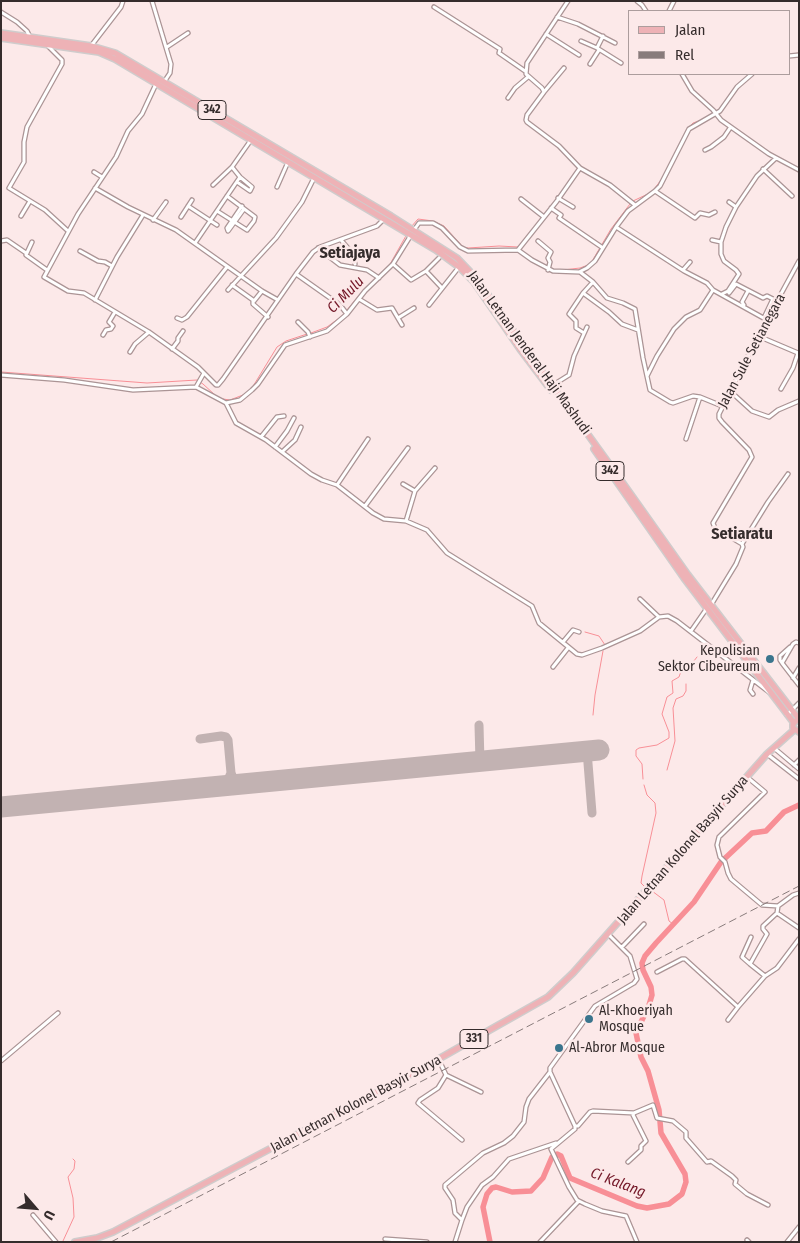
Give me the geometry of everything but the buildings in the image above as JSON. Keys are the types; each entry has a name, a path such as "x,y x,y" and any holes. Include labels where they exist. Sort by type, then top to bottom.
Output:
{"main road":[{"name":"Jalan Letnan Jenderal Haji Mashudi","path":"1,33 91,46 114,53 156,83 251,140 384,219 411,231"},
{"name":"Jalan Letnan Jenderal Haji Mashudi","path":"1,38 98,52 164,82 411,231 459,266 474,282 520,349 552,386 686,576"},
{"name":"Jalan Letnan Jenderal Haji Mashudi","path":"429,243 457,258 477,279 649,527 709,606 773,696 787,714 796,718"},
{"name":"Jalan Letnan Jenderal Haji Mashudi","path":"731,636 792,710 796,718"},
{"path":"796,718 793,726 797,732"},
{"name":"Jalan Letnan Kolonel Basyir Surya","path":"75,1242 97,1238 113,1232 277,1147 548,997 573,973 767,754 797,732"}],"street":[{"path":"91,46 121,7 123,1"},
{"path":"152,1 172,67 170,74 164,82"},
{"path":"525,71 527,63 568,1"},
{"path":"434,7 500,49 499,53 525,71 528,77 542,88 544,92"},
{"path":"1,12 17,22 27,31 30,38"},
{"path":"557,17 578,24 615,43"},
{"path":"167,47 188,34"},
{"path":"546,34 579,55"},
{"path":"590,64 603,36"},
{"path":"581,41 621,63"},
{"path":"45,44 62,60 62,64 27,127 23,164 9,188 51,214 68,231"},
{"path":"564,68 527,115 527,122 554,143 580,168 610,185 633,203"},
{"path":"683,75 692,91 730,128 776,158 799,170"},
{"path":"226,403 240,400 252,390 285,346 309,334 327,331 347,313 378,277 393,264 411,231 419,223 433,223 442,228 460,247 468,251 519,248 532,260 548,268 565,273 580,272 593,264 601,248 633,203 655,192 665,178 689,130 695,124 716,113 726,105 737,87 751,75"},
{"path":"508,98 515,88 528,77"},
{"path":"156,83 142,114 128,131 116,157 68,231 44,277 68,291 82,292 149,332 204,373 216,385 219,384 296,274 318,248 378,226 384,219"},
{"path":"705,150 724,137 730,128"},
{"path":"213,185 232,167 251,140"},
{"path":"722,294 728,291 739,274 724,261 721,254 721,242 736,207 763,169 776,158"},
{"path":"277,187 288,162"},
{"path":"232,167 252,187 251,190 237,182"},
{"path":"519,248 580,168"},
{"path":"763,169 792,196"},
{"path":"94,172 102,177"},
{"path":"195,243 240,177"},
{"path":"228,290 276,238 302,202 315,178"},
{"path":"95,188 143,215 166,225 278,300"},
{"path":"655,192 695,218 700,213 709,215 715,212"},
{"path":"217,210 248,229 256,218 227,196"},
{"path":"558,198 573,207"},
{"path":"521,199 544,217"},
{"path":"181,217 192,200"},
{"path":"21,216 30,201"},
{"path":"153,220 166,202"},
{"path":"729,202 736,207"},
{"path":"188,206 217,225"},
{"path":"233,221 243,207"},
{"path":"551,208 561,215 559,218 601,248"},
{"path":"96,300 112,266 143,215"},
{"path":"616,227 705,282 713,290 765,319 773,299"},
{"path":"1,241 7,240 47,270"},
{"path":"341,240 352,254 355,264"},
{"path":"712,240 721,242"},
{"path":"538,241 551,252 548,258 550,262 548,268"},
{"path":"26,253 32,242"},
{"path":"318,248 340,265 367,270 378,277"},
{"path":"80,251 112,266"},
{"path":"393,264 411,280 426,271 439,258"},
{"path":"683,270 690,262"},
{"name":"Jalan Sule Setianegara","path":"742,544 714,528 713,524 752,457 749,450 718,416 765,319 799,262"},
{"path":"429,305 459,266"},
{"path":"177,318 182,320 187,317 227,267"},
{"path":"426,271 442,288"},
{"path":"580,272 593,282 607,298 635,309 650,390 670,402 692,396 722,406"},
{"path":"296,274 343,308 347,313"},
{"path":"584,333 576,327 576,321 569,314 593,282"},
{"path":"729,293 735,284 763,298 767,296 777,301"},
{"path":"232,285 254,301 253,304 268,316"},
{"path":"647,377 657,356 674,329 686,317 700,310 713,290"},
{"path":"254,301 262,291"},
{"path":"748,291 742,303 756,312"},
{"path":"583,293 622,324 638,330"},
{"path":"358,301 379,310 390,308 402,325"},
{"path":"398,318 414,308"},
{"path":"103,335 106,330 111,329 113,326 108,322 115,312"},
{"path":"298,322 309,334"},
{"path":"552,386 569,375 573,358 587,327"},
{"path":"172,349 178,342 182,331"},
{"path":"130,352 135,344 149,332"},
{"path":"758,336 798,353 793,368 781,389"},
{"path":"196,387 204,373"},
{"path":"1,375 64,380 132,390 196,387 226,403 236,423 261,437 317,477 337,485 373,513 384,519 406,522 422,527 432,535 447,553 532,606 539,623 568,648 580,655 602,648 640,631 659,617 670,617 691,631 773,696"},
{"path":"730,391 752,411 769,417 778,410 799,401"},
{"path":"686,438 700,398"},
{"path":"261,437 279,415 284,416"},
{"path":"275,447 294,418"},
{"path":"282,452 295,440 301,427"},
{"path":"337,485 368,439"},
{"path":"365,506 408,448"},
{"path":"406,522 415,491 435,468"},
{"path":"691,631 741,554 742,544 788,474"},
{"path":"404,484 415,491"},
{"path":"640,599 659,617"},
{"path":"562,642 573,630 579,632"},
{"path":"799,643 796,642 792,646 782,663 799,685"},
{"path":"553,667 568,648"},
{"path":"793,678 799,668"},
{"path":"753,680 750,690 753,694"},
{"path":"787,714 799,703"},
{"path":"774,748 799,769"},
{"path":"767,754 799,779"},
{"path":"794,765 799,760"},
{"path":"747,776 765,792 719,837 717,845 720,857 725,862 729,876 762,905 778,906 799,893"},
{"path":"750,964 767,934 763,926 777,913 778,906"},
{"path":"777,913 799,928"},
{"path":"622,947 644,924"},
{"path":"462,1219 455,1213 452,1198 445,1185 483,1153 513,1136 524,1122 529,1099 595,1006 636,980 637,977 632,960 608,934"},
{"path":"751,937 742,956 765,976"},
{"path":"728,1020 765,976 777,968 799,939"},
{"path":"657,972 684,959 738,1007"},
{"path":"1,1061 58,1013"},
{"path":"439,1059 446,1075 481,1092"},
{"path":"550,1072 575,1126"},
{"path":"446,1075 438,1088 418,1101 418,1103 462,1140"},
{"path":"637,1242 626,1216 602,1211 579,1201 574,1196 552,1153 552,1148 575,1129 575,1126 578,1126 590,1112 634,1113 653,1105 659,1118 672,1121 686,1132 686,1138 707,1162 711,1161 736,1180 735,1184 747,1194 768,1205"},
{"path":"628,1162 641,1150 641,1146 646,1141 633,1115 634,1113"},
{"path":"455,1242 467,1206 482,1185 515,1156 550,1146 561,1140"},
{"path":"540,1242 579,1201"},
{"path":"33,1215 56,1242"},
{"path":"787,1242 799,1227"},
{"path":"385,1239 427,1242"}],"waterway":[{"name":"Ci Mulu","path":"792,54 799,53"},
{"name":"Ci Mulu","path":"745,78 749,75"},
{"name":"Ci Mulu","path":"688,128 693,123 704,119"},
{"name":"Ci Mulu","path":"633,201 652,192 661,180"},
{"name":"Ci Mulu","path":"591,263 611,229 630,204"},
{"name":"Ci Mulu","path":"411,227 418,219 433,221 444,226 463,247 468,248 518,247"},
{"name":"Ci Mulu","path":"389,266 407,234"},
{"name":"Ci Mulu","path":"521,250 536,261"},
{"name":"Ci Mulu","path":"563,270 588,265"},
{"name":"Ci Mulu","path":"311,333 327,327 342,316 377,277"},
{"name":"Ci Mulu","path":"252,388 277,347 286,341 307,334"},
{"name":"Ci Mulu","path":"1,372 147,383 197,380 215,395"},
{"name":"Ci Mulu","path":"223,399 230,400 243,395"},
{"path":"585,632 599,636 605,645"},
{"path":"593,715 603,651"},
{"path":"643,779 642,764 636,756 636,750 657,745 669,738 669,732 662,714 667,697 673,693 672,681 679,677 681,671 690,666 697,657"},
{"path":"667,770 675,741 673,708 676,699 683,696 686,691 686,684"},
{"path":"644,785 647,795 655,803 656,813 642,876 641,883 645,887"},
{"name":"Ci Kalang","path":"490,1242 483,1207 487,1194 492,1188 496,1187 512,1192 531,1191 543,1178 552,1157 557,1154 561,1156 570,1178 637,1206 647,1208 669,1204 682,1194 686,1182 685,1174 661,1133 659,1110 648,1071 641,1057 636,1033 652,995 642,963 645,956 656,943 694,902 721,862 752,833 766,831 784,812 799,805"},
{"path":"652,891 664,900 669,921 673,924"},
{"path":"63,1241 74,1217 73,1198 68,1177 74,1169 75,1161 73,1159"}],"taxiway":[{"path":"479,725 480,762"},
{"path":"200,739 221,736 226,737 228,740 231,773 226,784 220,786"},
{"path":"587,751 592,813"},
{"path":"231,773 234,780 243,784"}],"runway":[{"path":"1,807 599,750"}],"railway":[{"path":"111,1242 799,886"}],"place":[{"name":"Kepolisian Sektor Cibeureum","path":"770,659"},
{"name":"Al-Khoeriyah Mosque","path":"589,1019"},
{"name":"Al-Abror Mosque","path":"559,1048"}],"district":[{"name":"Setiajaya","path":"350,254"},
{"name":"Setiaratu","path":"742,535"}]}
